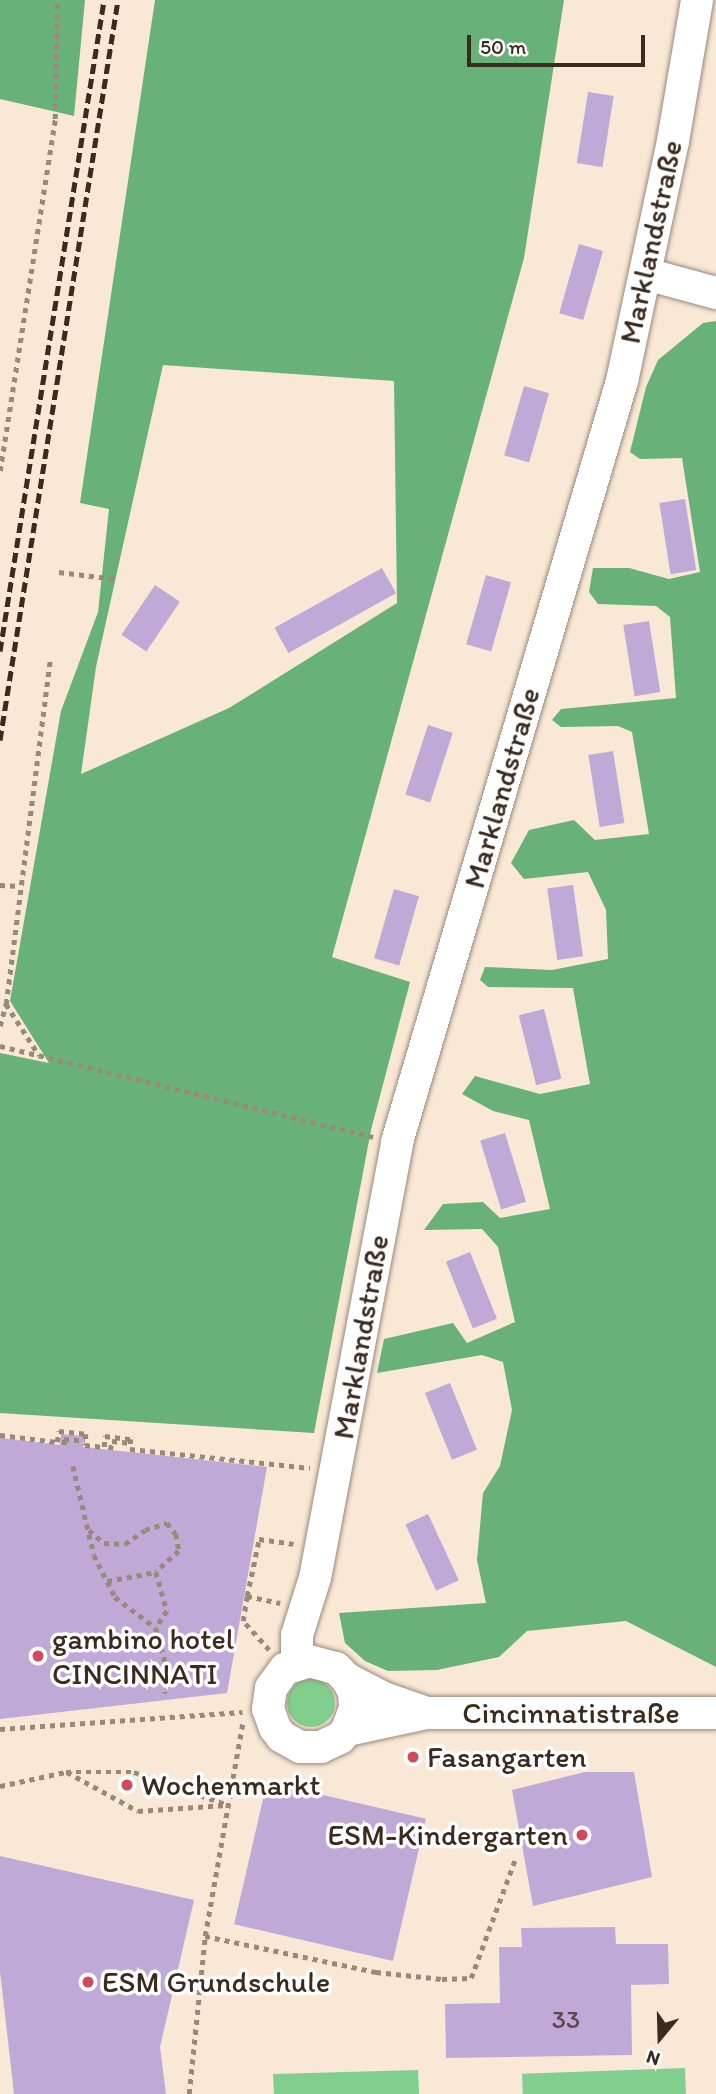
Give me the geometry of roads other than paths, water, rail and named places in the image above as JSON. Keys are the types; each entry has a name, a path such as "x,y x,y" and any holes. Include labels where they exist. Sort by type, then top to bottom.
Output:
{"street":[{"name":"Marklandstraße","path":"310,1665 297,1635 315,1578 397,1142 622,381 703,5"},
{"path":"646,274 716,293"},
{"path":"310,1665 354,1692 355,1707 347,1730"},
{"name":"Cincinnatistraße","path":"427,1713 384,1698 310,1665 276,1678 256,1710 270,1719 282,1737 300,1747 321,1747 340,1738 347,1730 427,1713 716,1713"}],"railway":[{"path":"0,651 104,0"},
{"path":"0,740 118,0"}],"place":[{"name":"gambino hotel CINCINNATI","path":"38,1656"},
{"name":"Fasangarten","path":"413,1757"},
{"name":"Wochenmarkt","path":"127,1785"},
{"name":"ESM-Kindergarten","path":"582,1835"},
{"name":"ESM Grundschule","path":"88,1982"}]}
